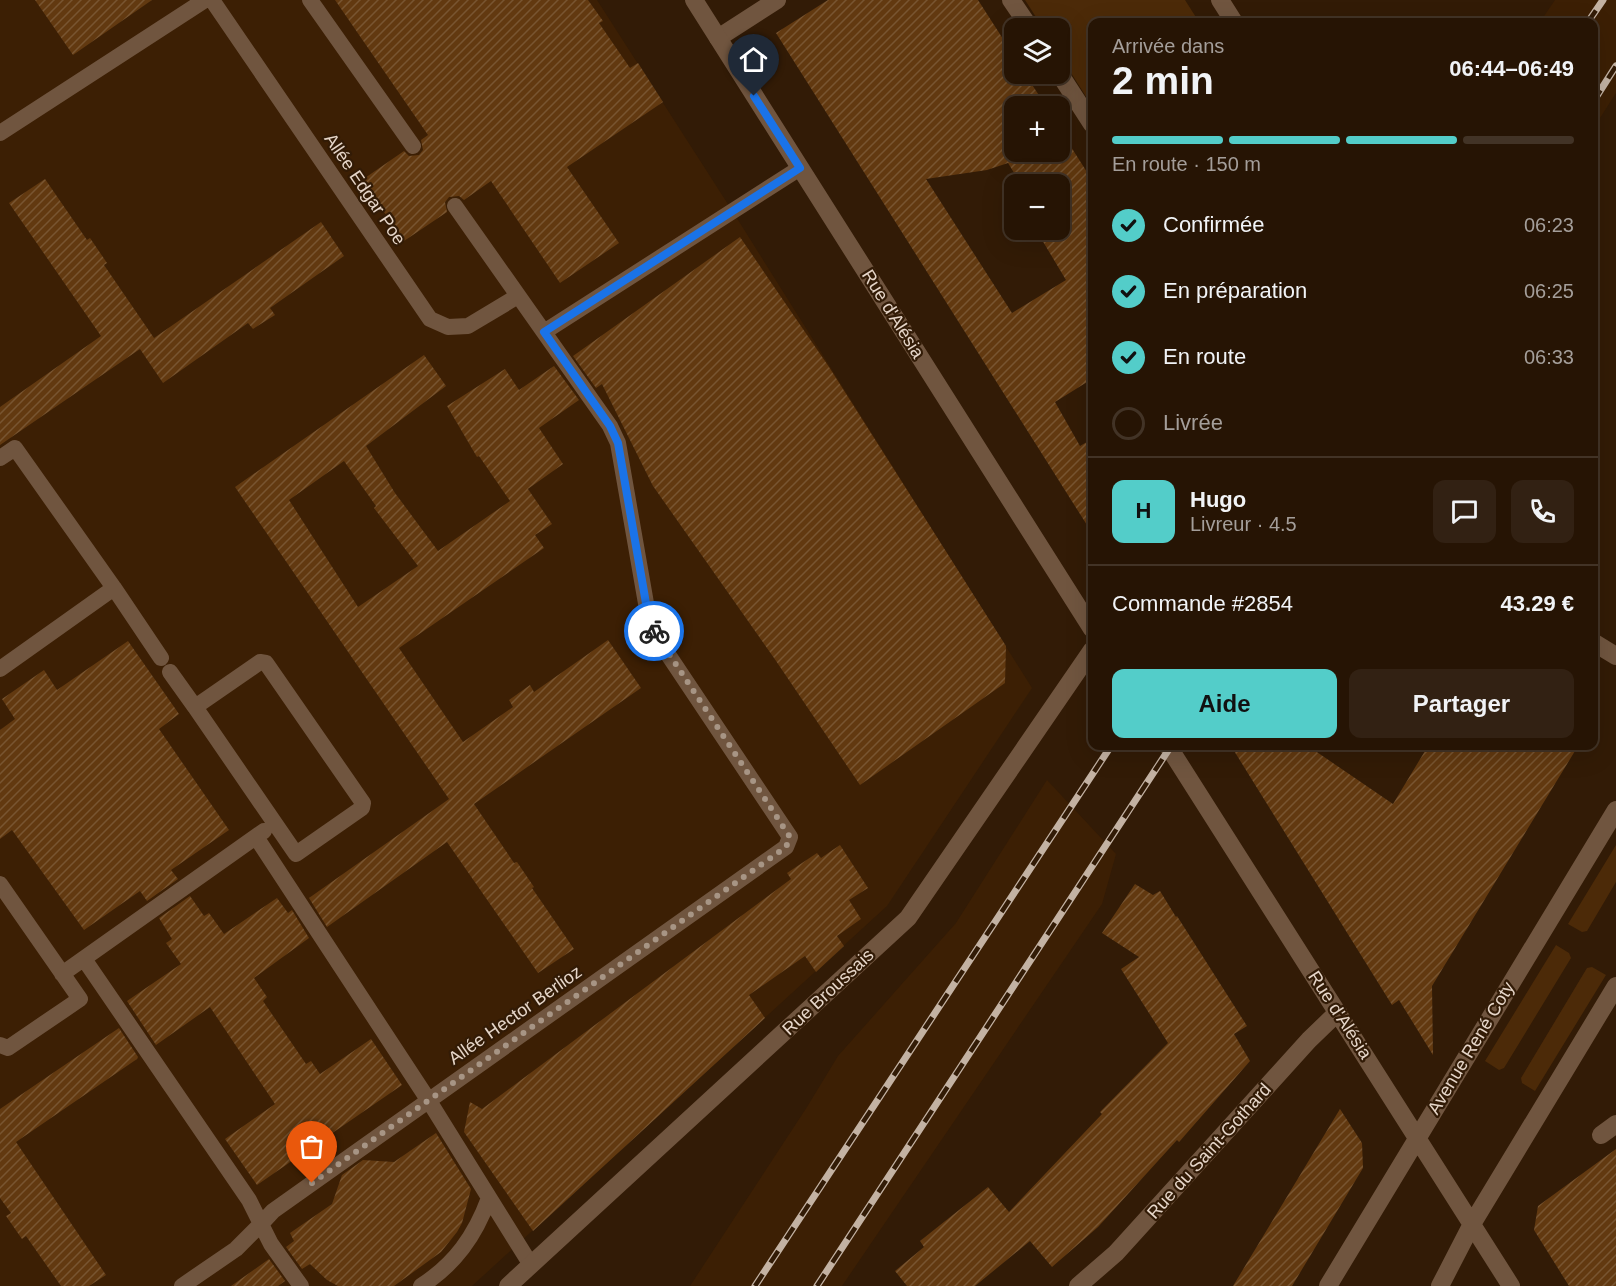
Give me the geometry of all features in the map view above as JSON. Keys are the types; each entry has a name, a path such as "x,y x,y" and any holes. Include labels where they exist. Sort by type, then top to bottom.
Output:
{"street":[{"name":"Rue d'Alésia","path":"694,0 1088,622"},
{"path":"718,38 777,0"},
{"path":"1011,0 1023,18"},
{"path":"1220,0 1231,18"},
{"path":"1066,84 1088,118"},
{"path":"1598,645 1616,656"},
{"name":"Rue Broussais","path":"508,1286 908,918 1088,656"},
{"name":"Rue d'Alésia","path":"1171,750 1511,1286"},
{"name":"Avenue René Coty","path":"1328,1286 1616,810"},
{"path":"1440,1286 1472,1224 1616,986"},
{"name":"Rue du Saint-Gothard","path":"1078,1286 1116,1253 1338,1012"},
{"path":"1601,1136 1616,1124"}],"lane":[{"path":"0,133 205,0"},
{"name":"Allée Edgar Poe","path":"213,0 430,319 448,327 468,326 518,296"},
{"path":"310,0 412,146"},
{"path":"456,206 544,332 800,168"},
{"name":"Allée Hector Berlioz","path":"182,1286 236,1249 273,1211 786,847 790,837 655,635 647,609 618,443 610,426 544,332"},
{"path":"0,459 15,448 296,854 362,808 363,803 266,663 260,662 195,707"},
{"path":"2,663 114,588"},
{"path":"62,974 275,824"},
{"path":"256,837 429,1101 531,1265"},
{"path":"0,884 80,999 8,1048 0,1045"},
{"path":"84,959 249,1200 271,1244 301,1286"},
{"path":"421,1286 435,1277 458,1255 477,1228 489,1198"}],"shaded area":[{"path":"0,0 597,0 1032,688 887,906 472,1286 0,1286"},
{"path":"1025,0 1185,0 1196,18 1088,18 1088,100 1070,71 1070,18 1037,18"},
{"path":"1555,0 1616,0 1616,93 1598,121 1598,18 1543,18"},
{"path":"1047,780 1116,854 1102,904 842,1286 690,1286 838,1056 956,923"},
{"path":"1616,845 1616,882 1587,931 1582,932 1568,924"},
{"path":"1556,945 1569,953 1571,958 1504,1068 1499,1070 1485,1061"},
{"path":"1592,967 1606,975 1535,1091 1522,1083 1521,1078 1587,968"}],"building":[{"path":"35,0 152,0 73,55"},
{"path":"335,0 588,0 603,21 599,23 630,68 638,63 663,102 567,167 619,243 560,283 491,181 464,200 459,196 449,197 445,202 447,212 404,241 362,180 404,151 409,156 419,155 423,150 421,140 428,135"},
{"path":"828,0 978,0 1004,40 1004,84 1032,84 1039,96 1004,96 1004,162 1070,162 1070,145 1088,174 1088,381 1055,402 1080,446 1088,441 1088,527 776,33"},
{"path":"45,179 87,240 90,238 107,263 104,265 154,338 321,222 344,256 270,308 275,315 253,329 248,323 163,383 140,349 0,445 0,407 101,336 9,203"},
{"path":"740,237 829,367 1006,646 1005,683 860,785 653,486 602,384 596,388 573,356"},
{"path":"424,355 446,386 366,446 395,493 438,551 510,501 479,456 477,457 447,406 505,369 519,390 554,366 579,400 539,428 563,464 525,491 528,489 552,524 535,535 544,548 399,648 463,742 513,707 509,700 530,685 534,692 608,640 641,688 474,804 514,863 517,862 574,949 538,973 447,842 327,927 309,898 449,799 235,487","holes":["344,461 376,506 374,508 418,566 358,607 289,500"]},
{"path":"128,641 179,714 159,729 229,830 171,870 178,879 147,901 140,891 84,930 12,830 0,839 0,730 15,719 2,699 44,670 57,690"},
{"path":"1233,750 1314,750 1393,804 1426,750 1576,750 1432,986 1433,1055 1399,1000 1392,1005"},
{"path":"840,845 868,888 849,900 861,919 837,936 844,946 816,972 805,956 749,995 765,1018 533,1231 464,1132 470,1102 482,1109 791,879 787,873 817,853 821,858"},
{"path":"1135,884 1153,895 1160,891 1177,916 1247,1026 1234,1034 1250,1061 1179,1142 1177,1140 1098,1227 1052,1267 1030,1241 975,1286 907,1286 895,1271 924,1247 920,1241 988,1187 1009,1212 1102,1114 1100,1112 1168,1043 1121,969 1139,957 1102,933"},
{"path":"190,896 204,916 209,913 224,934 277,898 288,913 292,910 309,938 254,978 267,997 263,1001 306,1064 311,1061 320,1074 371,1039 402,1085 257,1185 225,1139 275,1104 210,1007 156,1045 127,1001 181,964 166,943 172,939 159,918"},
{"path":"119,1028 138,1057 137,1059 16,1142 106,1275 89,1286 61,1286 26,1236 22,1239 6,1216 11,1213 0,1198 0,1109"},
{"path":"1340,1109 1362,1143 1363,1168 1292,1286 1233,1286"},
{"path":"436,1133 471,1189 462,1223 441,1252 394,1286 338,1286 327,1280 310,1264 302,1269 286,1247 294,1241 290,1233 332,1204 342,1175 363,1160 394,1162"},
{"path":"1616,1149 1616,1286 1569,1286 1534,1230 1538,1206"},
{"path":"269,1259 285,1281 278,1286 231,1286"}],"railway":[{"path":"1591,18 1603,0"},
{"path":"1598,94 1616,66"},
{"path":"755,1286 1108,750"},
{"path":"817,1286 1168,750"}],"way so far":[{"path":"312,1183 786,847 790,837 654,631"}],"route":[{"path":"654,631 647,609 618,443 610,426 544,332 800,168 754,96"}]}
